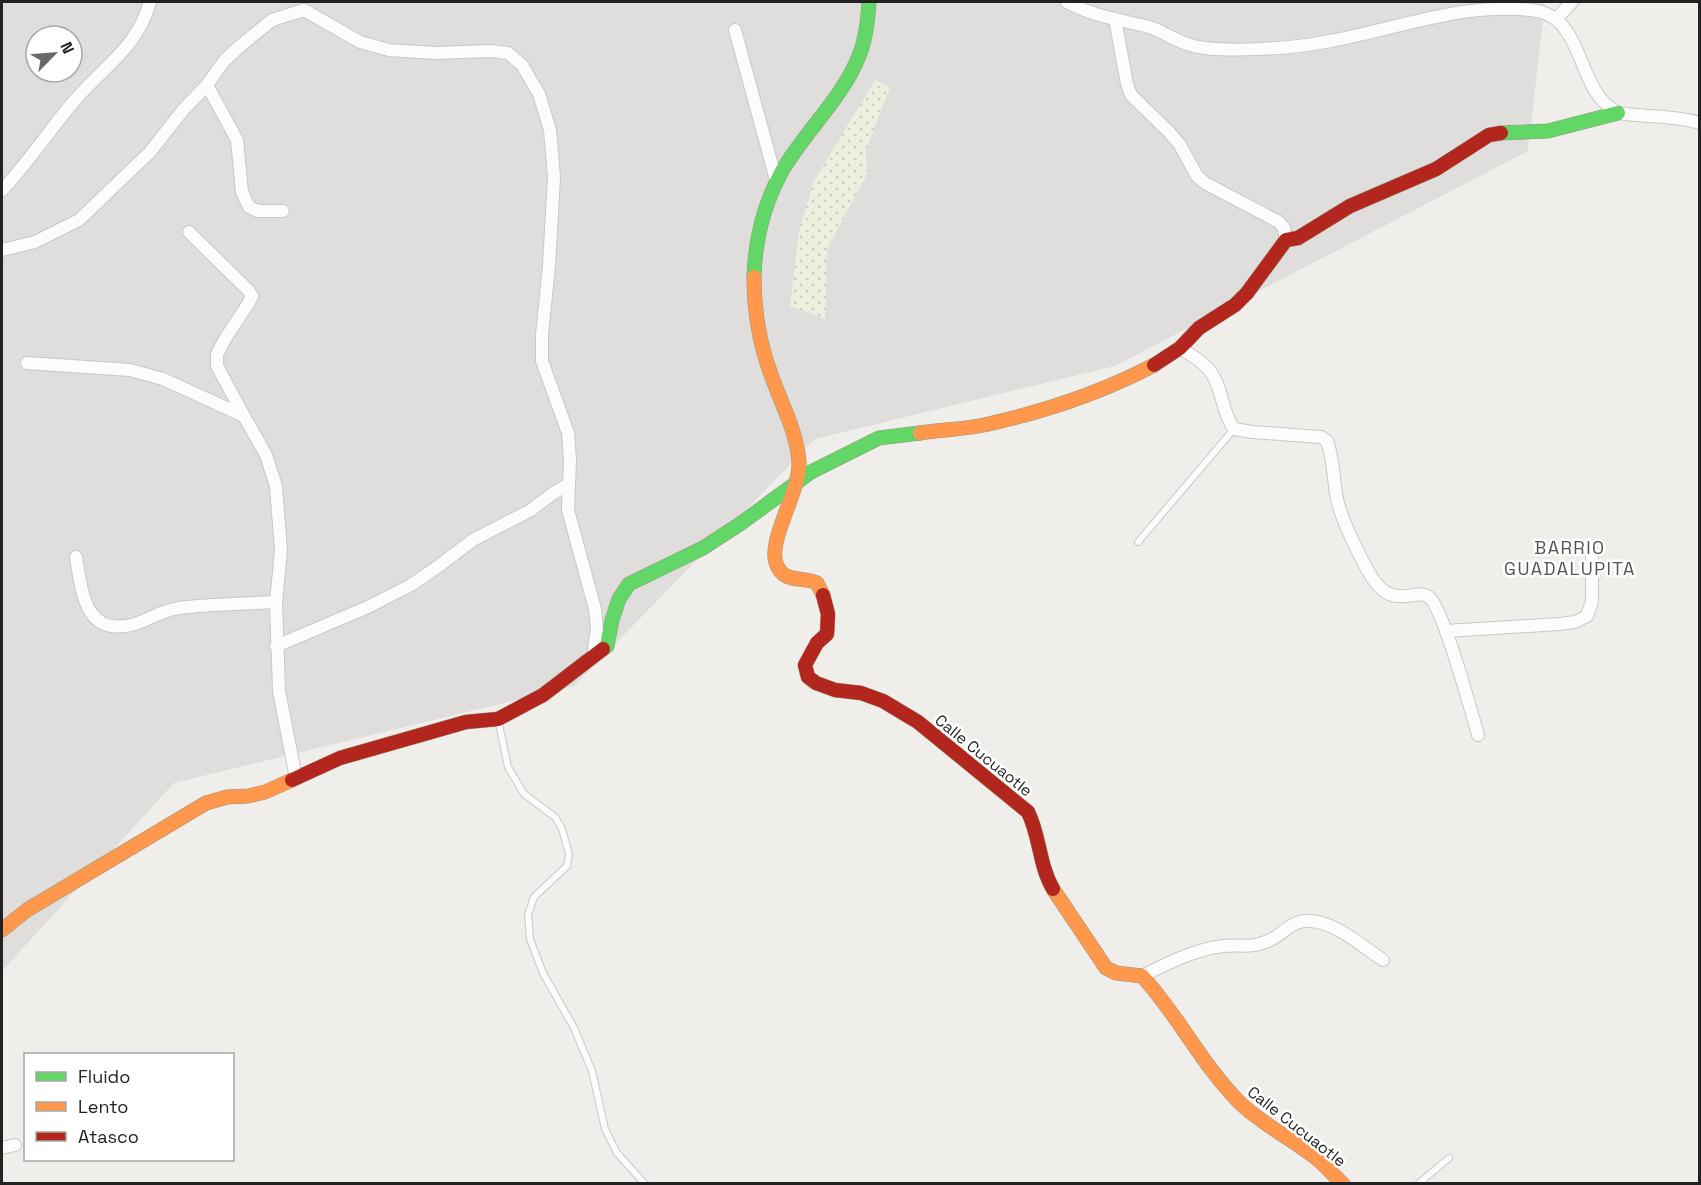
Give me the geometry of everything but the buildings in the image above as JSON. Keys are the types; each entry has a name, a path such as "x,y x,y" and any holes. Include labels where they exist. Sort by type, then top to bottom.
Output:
{"street":[{"path":"2,190 74,102 94,79 122,53 139,32 150,2"},
{"path":"2,250 35,242 80,220 150,152 183,110 207,85 224,61 254,33 272,20 304,10 315,2"},
{"path":"797,484 799,465 793,427 773,380 756,319 755,263 760,226 776,180 852,71 868,26 869,2"},
{"path":"1067,2 1086,11 1152,28 1189,45 1204,48 1243,49 1325,42 1458,10 1526,9 1539,11 1557,18 1573,41 1595,93 1605,105 1617,113"},
{"path":"1557,18 1572,2"},
{"path":"304,10 360,42 389,50 435,53 490,51 508,53 522,65 539,93 550,130 554,177 542,361 568,433 568,510 595,609 597,629 593,657"},
{"path":"1115,19 1131,95 1180,145 1197,176 1205,183 1280,222 1287,240"},
{"path":"735,30 776,180"},
{"path":"207,85 237,140 242,192 249,207 258,211 283,210"},
{"path":"2,930 27,910 206,803 227,797 265,792 340,758 466,722 498,719 543,695 607,646 619,599 629,584 703,548 811,472 879,438 983,425 1054,406 1123,381 1151,367 1180,348 1198,328 1234,305 1247,293 1287,240 1298,238 1350,206 1436,169 1490,135 1503,132 1548,131 1617,113 1700,123"},
{"path":"189,232 252,296 217,354 218,366 267,455 276,486 281,551 276,602 279,691 296,778"},
{"path":"1180,348 1210,370 1216,381 1228,421 1234,429 1321,437 1327,441 1342,516 1372,578 1382,590 1391,595 1401,597 1422,594 1429,597 1446,631 1478,735"},
{"path":"27,363 130,370 163,379 244,416"},
{"path":"276,646 368,607 411,585 473,540 531,510 569,484"},
{"name":"Calle Cucuaotle","path":"797,484 776,546 775,560 782,574 790,579 807,579 819,584 827,602 830,616 827,634 817,643 805,665 808,677 816,683 835,690 861,693 883,701 918,722 1028,812 1034,821 1041,844 1045,873 1051,886 1106,968 1116,973 1142,976 1155,990 1215,1075 1238,1101 1257,1118 1316,1158 1343,1184"},
{"path":"1446,631 1560,624 1575,622 1587,616 1592,601 1592,551"},
{"path":"76,557 83,600 89,611 101,621 117,627 137,623 157,613 177,608 276,602"},
{"path":"1142,976 1194,951 1225,946 1251,947 1270,940 1295,922 1312,921 1334,927 1383,960"},
{"path":"2,1148 15,1144"}],"lane":[{"path":"1138,542 1234,429"},
{"path":"498,719 508,767 524,794 555,817 562,830 569,854 567,866 534,897 528,915 530,939 543,973 574,1028 592,1071 605,1129 617,1153 645,1184"},
{"path":"1418,1184 1449,1158"}],"shaded area":[{"path":"2,2 1545,2 1528,151 1115,366 815,439 574,686 174,783 2,971"}],"green space":[{"path":"875,80 890,87 866,150 867,174 827,249 825,319 790,306 799,231 814,181"}],"traffic: fast":[{"path":"754,277 756,249 770,196 791,156 852,72 863,43 869,2"},
{"path":"1501,133 1548,131 1618,113"},
{"path":"603,649 607,646 619,599 629,584 703,548 811,472 879,438 920,433"}],"traffic: slow":[{"path":"754,277 761,342 768,368 793,430 799,462 795,487 776,541 776,563 779,570 788,577 817,583 823,595"},
{"path":"920,433 976,426 1028,414 1092,393 1154,365"},
{"path":"2,930 27,910 206,803 227,797 265,792 292,780"},
{"path":"1053,889 1106,968 1116,973 1142,976 1212,1071 1238,1101 1256,1117 1316,1158 1343,1184"}],"traffic: jam":[{"path":"1154,365 1180,348 1199,328 1235,305 1247,293 1286,240 1298,238 1350,206 1436,169 1489,135 1501,133"},
{"path":"823,595 828,614 827,634 817,643 805,665 808,677 816,683 835,690 861,693 883,701 918,722 1028,812 1048,880 1053,889"},
{"path":"292,780 340,758 466,722 498,719 543,695 603,649"}],"district":[{"name":"BARRIO GUADALUPITA","path":"1570,558"}]}
